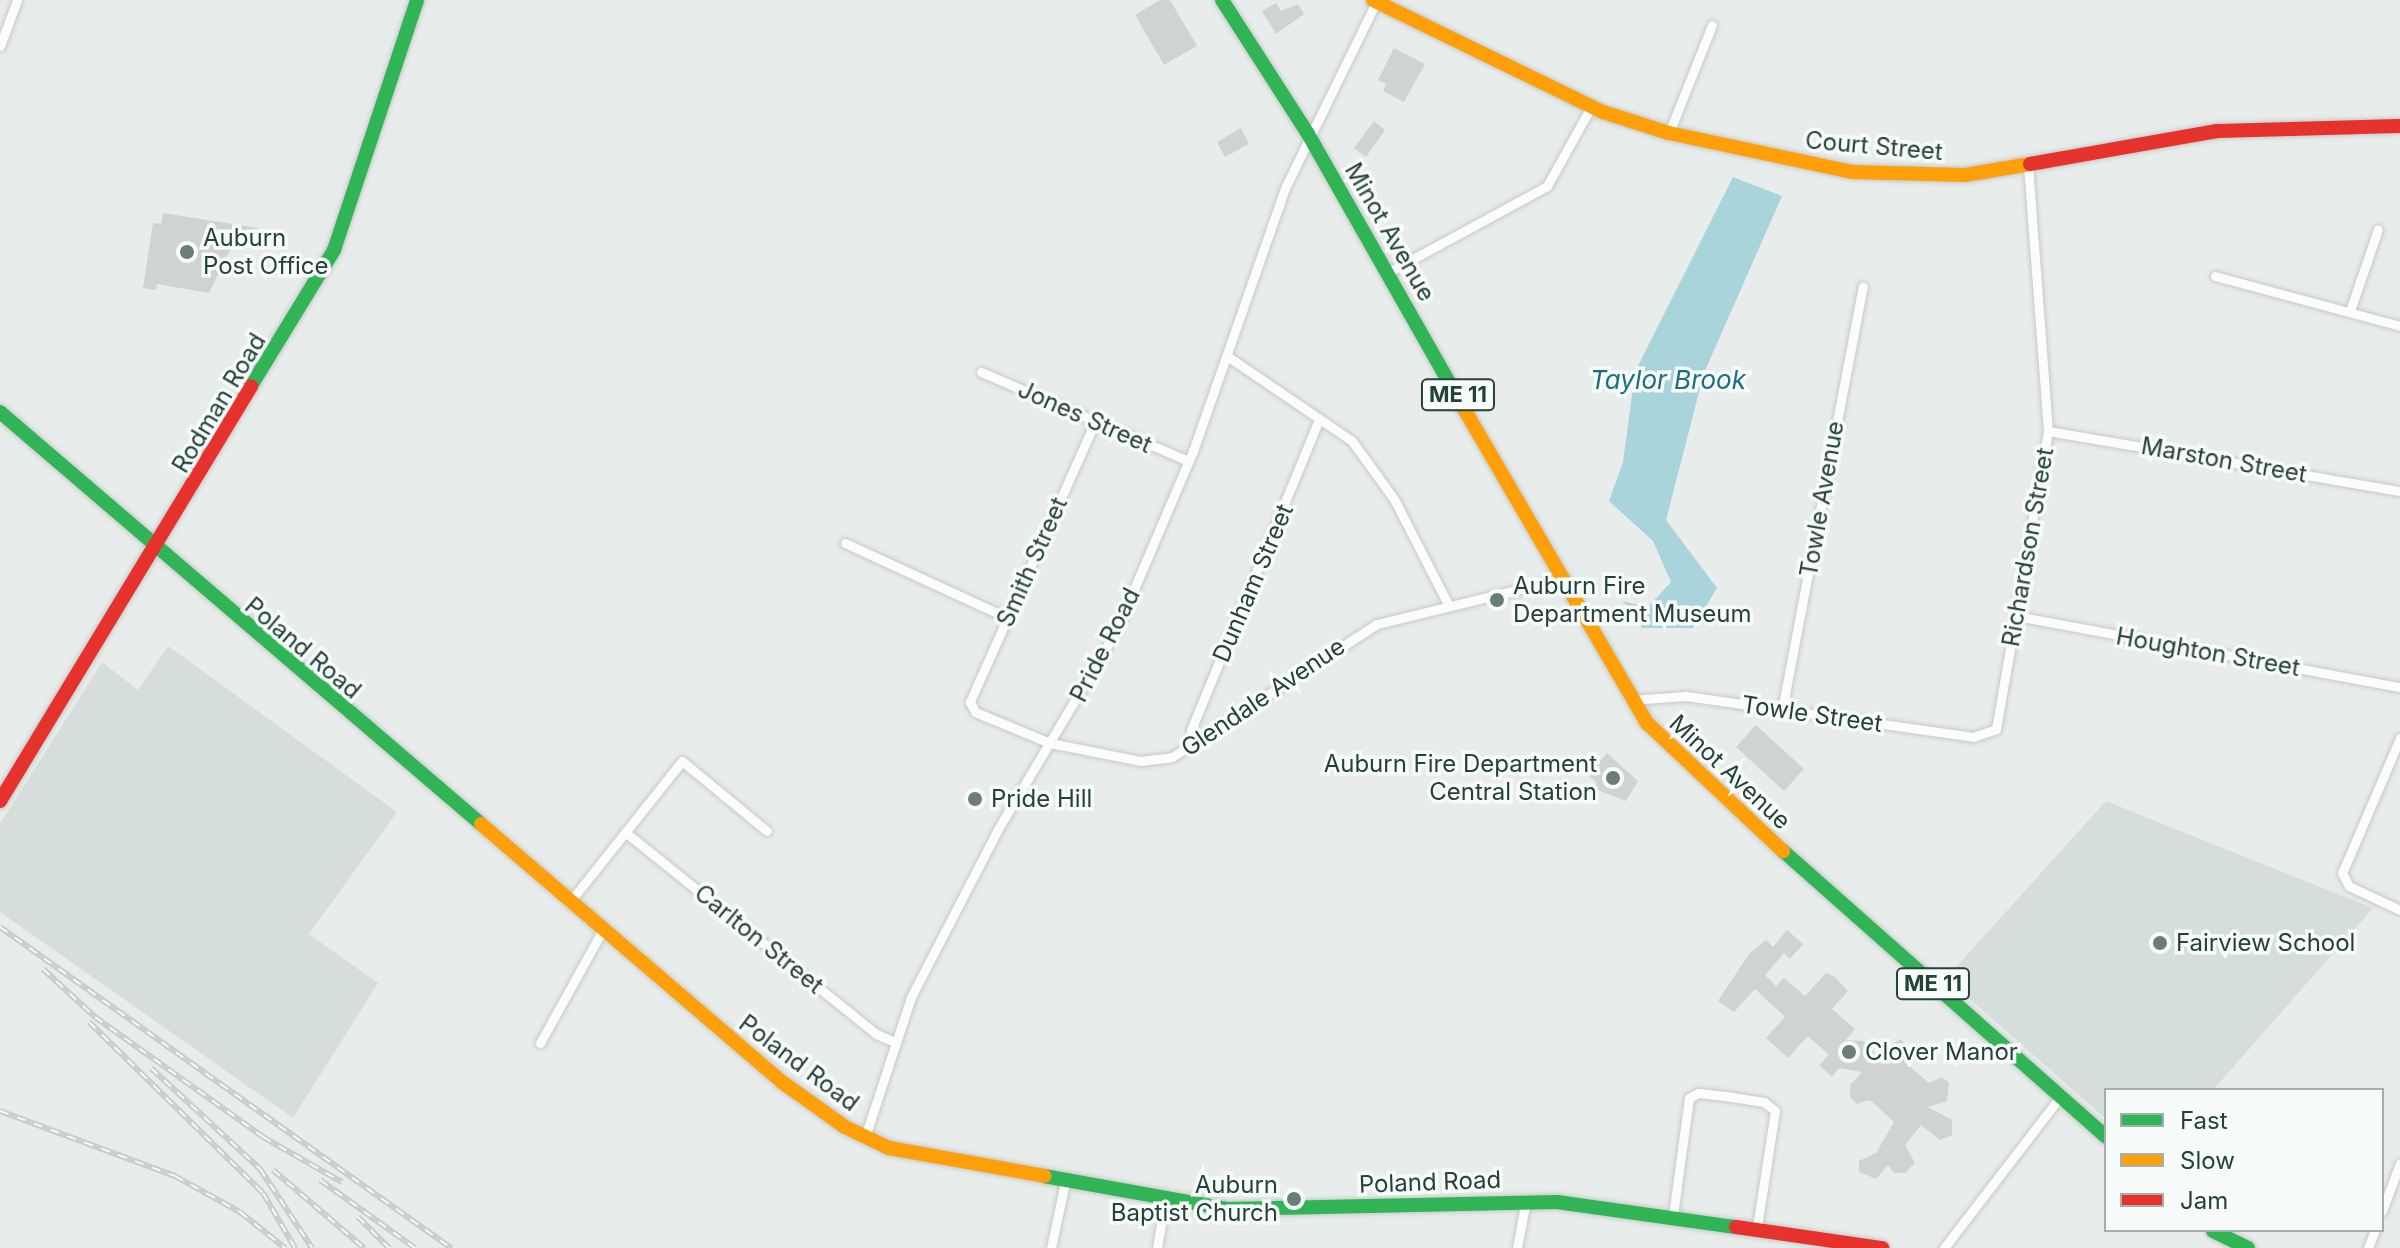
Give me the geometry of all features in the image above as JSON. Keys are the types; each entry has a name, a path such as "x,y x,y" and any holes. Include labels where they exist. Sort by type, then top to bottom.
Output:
{"street":[{"path":"0,46 17,0"},
{"name":"Rodman Road","path":"0,801 155,551 334,250 417,0"},
{"name":"Minot Avenue","path":"1222,0 1240,18 1308,134 1631,700 1696,774 2104,1135"},
{"name":"Minot Avenue","path":"1235,0 1240,18"},
{"name":"Court Street","path":"1375,0 1591,107 1669,133 1853,172 1965,175 2028,167 2228,130 2400,126"},
{"name":"Pride Road","path":"865,1137 895,1042 966,888 1107,650 1189,461 1308,134 1375,0"},
{"path":"1669,133 1712,25"},
{"path":"1387,273 1547,186 1591,107"},
{"name":"Richardson Street","path":"1992,734 2048,431 2028,167"},
{"path":"2351,308 2378,229"},
{"path":"2215,276 2351,308 2400,326"},
{"name":"Towle Avenue","path":"1782,710 1863,287"},
{"path":"1227,356 1319,420 1343,432 1382,479 1448,604"},
{"name":"Jones Street","path":"981,372 1189,461"},
{"name":"Poland Road","path":"0,412 155,551 782,1082 865,1137 915,1156 1165,1200 1265,1210 1526,1200 1673,1215 1757,1227 1827,1244 1882,1248"},
{"name":"Dunham Street","path":"1193,746 1191,730 1319,420"},
{"name":"Smith Street","path":"970,702 1095,422"},
{"name":"Marston Street","path":"2048,431 2400,491"},
{"path":"845,543 1006,617"},
{"name":"Glendale Avenue","path":"970,702 975,712 1050,743 1149,761 1193,746 1353,637 1392,618 1448,604 1532,591 1561,579"},
{"name":"Houghton Street","path":"2016,616 2400,687"},
{"name":"Towle Street","path":"1631,700 1660,694 1973,737 1992,734"},
{"path":"2400,738 2345,863 2344,880 2400,910"},
{"path":"569,903 682,761 767,831"},
{"name":"Carlton Street","path":"625,832 876,1034 895,1042"},
{"path":"540,1043 602,931"},
{"path":"1673,1215 1692,1094 1773,1107 1776,1122 1757,1227"},
{"path":"1944,1248 2060,1097"},
{"path":"2384,1206 2400,1163"},
{"path":"1051,1248 1065,1182"},
{"path":"1157,1248 1165,1200"},
{"path":"1517,1248 1526,1200"},
{"path":"2217,1232 2248,1248"}],"shaded area":[{"path":"168,646 397,812 309,934 378,983 293,1118 0,912 0,824 102,662 138,690"},
{"name":"Fairview School","path":"2106,801 2373,908 2215,1088 2104,1088 2104,1117 1946,978"}],"water":[{"name":"Taylor Brook","path":"1733,177 1782,196 1704,373 1666,520 1717,588 1693,628 1641,628 1643,615 1621,601 1648,607 1671,582 1653,541 1609,501 1623,462 1635,372"}],"building":[{"path":"1160,0 1170,0 1197,46 1164,65 1135,15"},
{"path":"1276,3 1281,11 1298,4 1304,14 1276,34 1262,11"},
{"path":"1394,48 1425,64 1404,102 1383,91 1386,84 1378,80"},
{"path":"1374,121 1385,130 1366,157 1354,148"},
{"path":"1241,128 1249,144 1225,157 1217,142"},
{"name":"Auburn Post Office","path":"163,213 258,228 255,247 233,244 209,293 157,284 156,290 143,288 153,223 161,224"},
{"path":"1756,725 1804,769 1784,791 1736,747"},
{"name":"Auburn Fire Department Central Station","path":"1607,753 1638,781 1626,801 1593,788 1597,783 1588,775"},
{"name":"Clover Manor","path":"1787,930 1803,944 1790,959 1784,953 1765,975 1776,986 1784,978 1805,996 1826,973 1834,976 1848,991 1832,1009 1855,1029 1846,1040 1864,1041 1875,1054 1901,1039 1909,1048 1908,1065 1929,1083 1942,1077 1949,1083 1947,1101 1928,1107 1952,1120 1952,1135 1940,1140 1921,1125 1905,1145 1915,1163 1905,1173 1894,1173 1888,1165 1876,1179 1859,1172 1859,1161 1876,1153 1894,1122 1870,1100 1857,1104 1850,1097 1850,1085 1862,1072 1839,1068 1832,1077 1819,1065 1829,1055 1808,1036 1788,1058 1766,1038 1785,1017 1755,989 1734,1012 1718,1001 1749,954 1766,940 1773,947"}],"railway":[{"path":"0,927 451,1248"},
{"path":"43,969 95,1017 263,1137 342,1182"},
{"path":"89,1022 263,1193 295,1248"},
{"path":"151,1068 260,1169 312,1248"},
{"path":"0,1111 175,1176 240,1212 285,1248"},
{"path":"273,1170 364,1248"},
{"path":"320,1180 415,1248"},
{"path":"358,1217 389,1248"}],"traffic: fast":[{"path":"251,386 334,250 417,0"},
{"path":"1222,0 1308,134 1463,407"},
{"path":"0,412 481,824"},
{"path":"1783,851 2104,1135"},
{"path":"1044,1176 1227,1209 1557,1202 1736,1227"},
{"path":"2215,1232 2248,1248"}],"traffic: slow":[{"path":"1373,0 1603,112 1669,133 1853,172 1965,175 2030,164"},
{"path":"1463,407 1647,723 1783,851"},
{"path":"481,824 782,1082 845,1127 889,1148 1044,1176"}],"traffic: jam":[{"path":"2030,164 2217,131 2400,126"},
{"path":"0,801 251,386"},
{"path":"1736,1227 1882,1248"}],"place":[{"name":"Auburn Post Office","path":"187,252"},
{"name":"Auburn Fire Department Museum","path":"1497,600"},
{"name":"Auburn Fire Department Central Station","path":"1613,778"},
{"name":"Pride Hill","path":"975,799"},
{"name":"Fairview School","path":"2160,943"},
{"name":"Clover Manor","path":"1849,1052"},
{"name":"Auburn Baptist Church","path":"1294,1199"}]}
